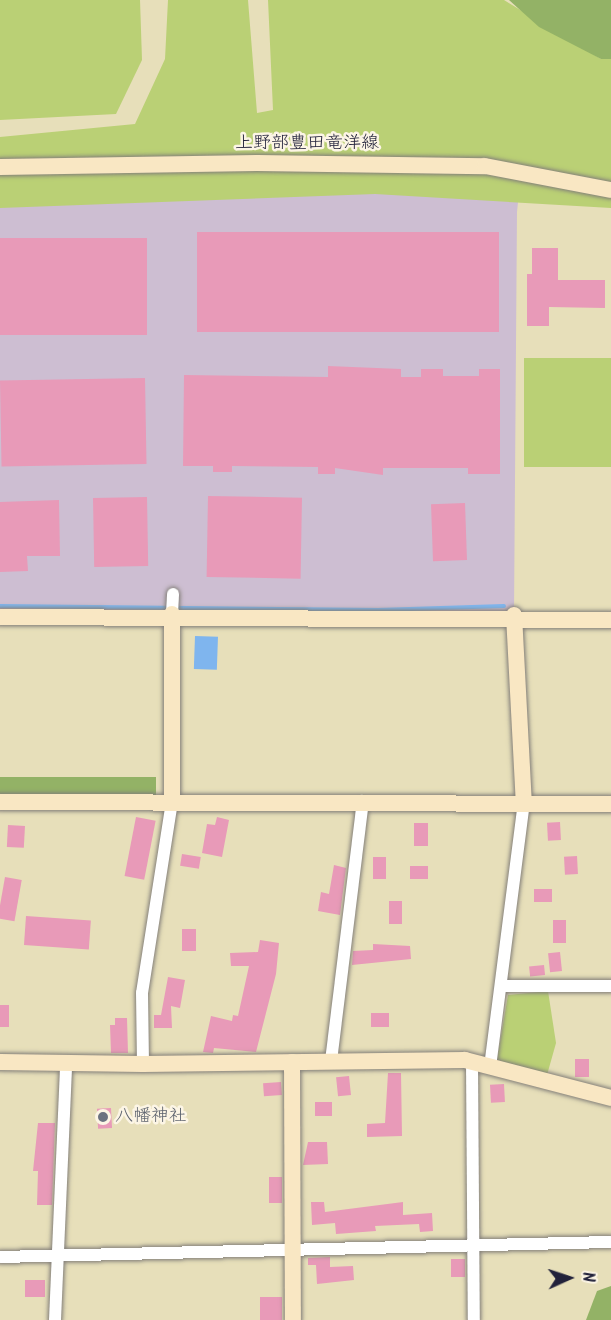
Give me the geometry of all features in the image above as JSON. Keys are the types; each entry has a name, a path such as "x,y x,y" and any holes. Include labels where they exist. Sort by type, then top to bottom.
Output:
{"street":[{"name":"上野部豊田竜洋線","path":"0,167 257,163 485,166 611,190"},
{"path":"143,1064 142,993 172,802 173,594"},
{"path":"0,617 611,620"},
{"path":"490,1066 524,803 514,618"},
{"path":"331,1061 363,801"},
{"path":"0,802 363,801 611,804"},
{"path":"501,986 611,986"},
{"path":"0,1062 143,1064 429,1059 472,1062 611,1098"},
{"path":"292,1062 293,1320"},
{"path":"472,1062 474,1320"},
{"path":"55,1320 66,1064"},
{"path":"0,1257 611,1242"}],"shaded area":[{"path":"0,142 521,173 517,212 514,615 0,612"}],"green space":[{"path":"0,0 140,0 142,60 116,114 0,120"},
{"path":"168,0 248,0 257,113 273,110 268,0 504,0 601,59 611,59 611,208 375,194 0,208 0,137 135,124 165,59"},
{"path":"509,0 611,0 611,59 601,59 539,27"},
{"path":"524,358 611,358 611,467 524,467"},
{"path":"0,777 156,777 156,802 0,802"},
{"path":"548,991 556,1043 547,1075 497,1060 508,995"},
{"path":"611,1286 611,1320 586,1320 597,1291"}],"water":[{"path":"195,636 218,637 217,670 194,669"}],"building":[{"path":"197,232 499,232 499,332 197,332"},
{"path":"0,238 147,238 147,335 0,335"},
{"path":"532,248 558,248 558,280 605,280 605,308 549,307 549,326 527,326 527,274 532,274"},
{"path":"328,366 401,369 401,377 421,377 421,369 443,369 443,376 479,376 479,369 500,369 500,474 468,474 468,468 383,468 383,475 335,468 335,474 318,474 318,467 232,466 232,472 213,472 213,466 183,466 184,375 328,377"},
{"path":"145,378 147,464 2,467 0,381"},
{"path":"208,496 302,498 301,579 207,577"},
{"path":"147,497 148,566 94,567 93,498"},
{"path":"59,500 60,556 27,556 28,571 0,572 0,502"},
{"path":"465,503 467,560 433,561 431,504"},
{"path":"136,817 156,821 144,880 125,876"},
{"path":"217,817 229,820 222,857 202,853 207,824 215,825"},
{"path":"560,822 561,840 548,841 547,823"},
{"path":"414,823 428,823 428,846 414,846"},
{"path":"8,825 25,826 24,848 7,847"},
{"path":"182,854 201,857 199,869 180,866"},
{"path":"577,856 578,874 565,875 564,857"},
{"path":"373,857 386,857 386,879 373,879"},
{"path":"334,865 346,868 340,915 318,911 321,892 329,894"},
{"path":"410,866 428,866 428,879 410,879"},
{"path":"5,877 22,880 14,921 0,919"},
{"path":"534,889 552,889 552,902 534,902"},
{"path":"389,901 402,901 402,924 389,924"},
{"path":"26,916 91,921 89,949 24,945"},
{"path":"553,920 566,920 566,943 553,943"},
{"path":"182,929 196,929 196,951 182,951"},
{"path":"260,940 279,943 276,974 256,1052 214,1048 213,1053 203,1052 211,1016 232,1021 233,1015 238,1016 249,966 231,966 230,953 258,952"},
{"path":"373,944 410,946 411,959 352,965 353,951 373,950"},
{"path":"560,952 562,971 550,972 548,953"},
{"path":"544,965 545,975 530,977 529,967"},
{"path":"168,977 185,980 180,1008 171,1006 172,1028 154,1028 154,1015 161,1015"},
{"path":"0,1005 9,1005 9,1027 0,1027"},
{"path":"371,1013 389,1013 389,1027 371,1027"},
{"path":"115,1018 127,1018 128,1053 111,1053 110,1025 115,1025"},
{"path":"575,1059 589,1059 589,1077 575,1077"},
{"path":"388,1073 401,1073 402,1136 367,1137 367,1124 385,1123"},
{"path":"349,1076 351,1095 338,1096 336,1077"},
{"path":"281,1082 282,1095 264,1096 263,1083"},
{"path":"504,1084 505,1102 491,1103 490,1085"},
{"path":"315,1102 332,1102 332,1116 315,1116"},
{"path":"111,1108 112,1128 98,1129 97,1109"},
{"path":"38,1123 55,1123 52,1205 37,1205 38,1171 33,1171"},
{"path":"308,1142 327,1142 328,1164 303,1165"},
{"path":"269,1177 282,1177 282,1203 269,1203"},
{"path":"311,1202 324,1202 325,1212 403,1202 403,1215 432,1213 433,1231 420,1232 419,1224 375,1226 376,1231 336,1234 335,1223 312,1225"},
{"path":"330,1257 330,1267 353,1266 354,1280 317,1284 316,1265 308,1265 308,1258"},
{"path":"451,1259 465,1259 465,1277 451,1277"},
{"path":"25,1280 45,1280 45,1297 25,1297"},
{"path":"260,1297 282,1297 282,1320 260,1320"}],"waterway":[{"path":"0,606 378,610 504,606"}],"place":[{"name":"八幡神社","path":"103,1117"}]}
